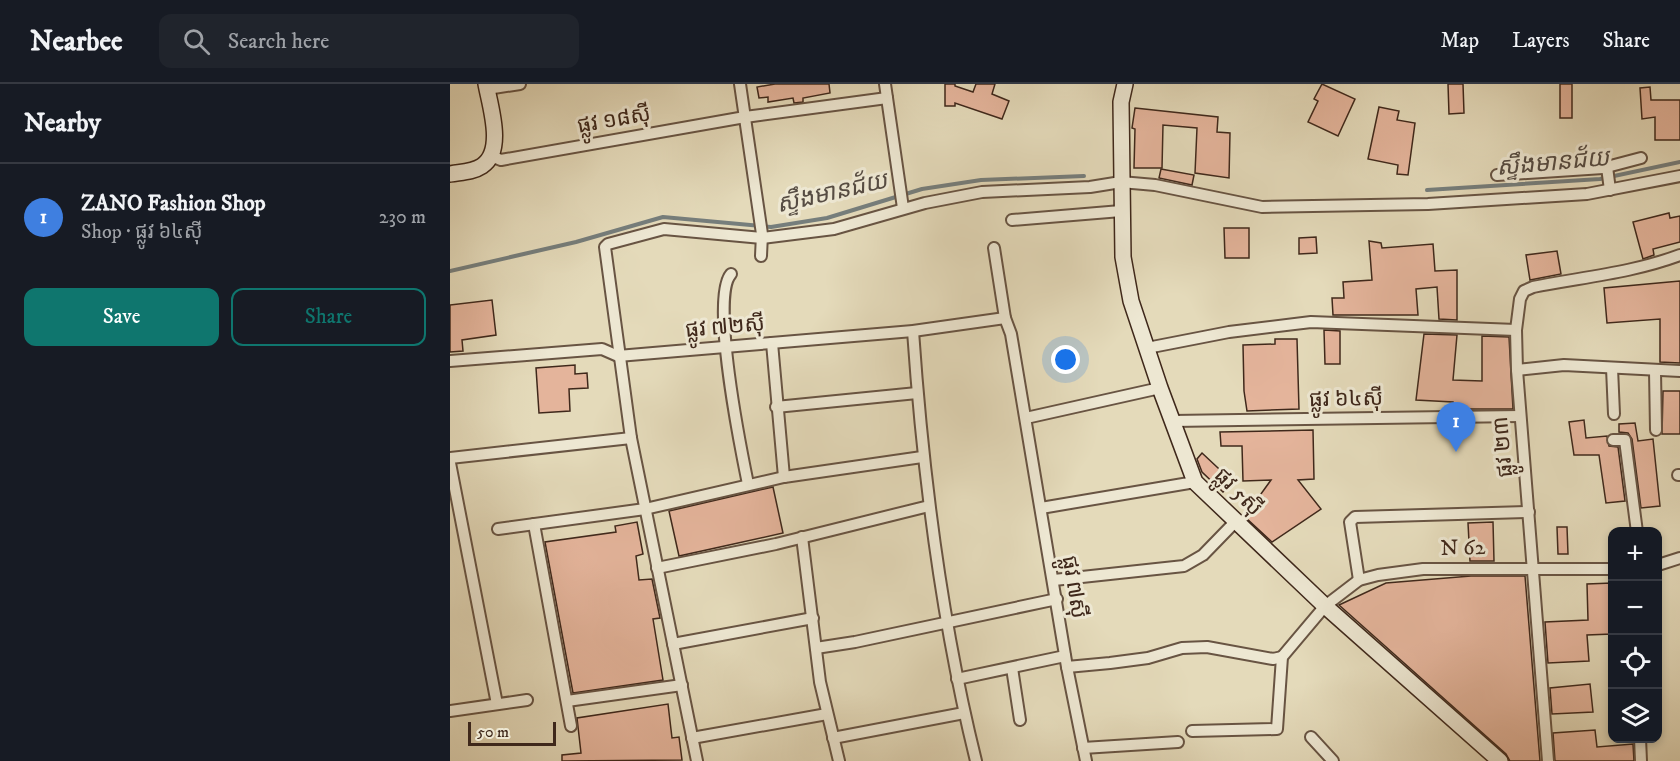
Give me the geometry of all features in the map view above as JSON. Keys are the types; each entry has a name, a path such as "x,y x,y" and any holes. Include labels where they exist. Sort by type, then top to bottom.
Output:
{"street":[{"path":"450,174 484,165 491,156 494,138 487,86 520,84"},
{"path":"740,84 762,236 761,256"},
{"path":"885,84 902,205"},
{"name":"ផ្លូវ 5ស៊ី","path":"1125,84 1121,102 1123,256 1131,301 1195,482 1325,606 1500,761"},
{"name":"ផ្លូវ ១៨ស៊ី","path":"491,156 501,160 745,117 887,98"},
{"path":"1497,175 1607,169 1641,158"},
{"path":"1607,169 1610,187"},
{"path":"697,761 632,438 618,356 605,247 664,229 762,236 834,229 902,205 982,192 1090,187 1121,182 1155,185 1262,207 1428,204 1610,187 1680,176"},
{"path":"1012,220 1121,211"},
{"name":"ផ្លូវ ៧ស៊ី","path":"994,248 1005,318 1011,334 1026,418 1066,662 1086,761"},
{"name":"ផ្លូវ ២៣","path":"1548,761 1535,567 1517,370 1516,330 1520,300 1524,291 1533,287 1609,276 1652,266 1680,255"},
{"path":"731,274 725,285 726,346 733,408 748,484"},
{"name":"ផ្លូវ ៧២ស៊ី","path":"450,361 602,348 618,356 913,331 1005,318"},
{"path":"1147,348 1228,332 1311,322 1516,330"},
{"path":"913,331 922,457 929,506 957,679 976,761"},
{"path":"772,343 784,477"},
{"path":"1517,370 1564,365 1680,371"},
{"path":"1612,368 1614,414"},
{"path":"1655,371 1656,430"},
{"path":"1026,418 1160,388"},
{"path":"776,407 917,393"},
{"name":"ផ្លូវ ៦៤ស៊ី","path":"1173,421 1520,416"},
{"path":"450,458 632,438"},
{"path":"1613,440 1625,440 1636,527"},
{"path":"498,529 645,509 784,477 922,457"},
{"path":"450,463 497,704"},
{"path":"1041,508 1195,482"},
{"path":"657,568 802,537 929,506"},
{"path":"1359,580 1350,522 1355,517 1529,512"},
{"path":"1054,580 1184,566 1203,555 1236,521"},
{"path":"534,524 571,726"},
{"path":"802,537 816,648 827,714 839,761"},
{"path":"1662,564 1680,558"},
{"name":"N 62","path":"1282,657 1325,606 1359,580 1423,569 1535,567 1608,569"},
{"path":"816,648 855,642 1057,599"},
{"path":"673,645 813,618"},
{"path":"957,679 1012,668 1066,662 1120,662 1182,648 1207,647 1273,659 1282,657 1277,729 1192,731"},
{"path":"1012,668 1020,720"},
{"path":"567,701 682,684"},
{"path":"450,711 527,700"},
{"path":"833,738 964,713"},
{"path":"692,738 827,714"},
{"path":"1311,737 1333,761"},
{"path":"1083,748 1178,742"},
{"path":"1640,743 1641,761"}],"building":[{"path":"775,84 829,84 830,93 803,98 803,102 794,103 793,98 768,102 768,97 759,98 757,87"},
{"path":"945,84 955,84 955,86 973,92 976,84 995,84 992,94 1009,101 1002,119 955,103 955,106 945,106"},
{"path":"1322,84 1355,99 1338,136 1308,122 1318,101 1314,99"},
{"path":"1448,84 1463,84 1464,113 1449,114"},
{"path":"1560,84 1572,84 1572,118 1560,118"},
{"path":"1650,87 1651,100 1680,100 1680,140 1655,140 1655,117 1642,119 1640,88"},
{"path":"1379,107 1399,111 1397,120 1415,123 1408,175 1397,174 1398,165 1368,159"},
{"path":"1135,108 1218,117 1217,132 1230,133 1229,178 1195,173 1197,128 1163,125 1162,168 1134,168 1135,129 1132,128"},
{"path":"1161,169 1194,175 1192,185 1159,178"},
{"path":"1669,213 1670,218 1680,216 1680,242 1653,249 1654,255 1643,259 1633,222"},
{"path":"1224,228 1249,228 1249,258 1225,258"},
{"path":"1316,237 1317,253 1299,254 1299,238"},
{"path":"1369,241 1381,243 1382,248 1433,244 1435,271 1457,270 1457,320 1439,319 1437,287 1416,289 1418,315 1333,315 1332,298 1344,298 1343,282 1372,280"},
{"path":"1557,251 1561,274 1530,280 1526,255"},
{"path":"1680,281 1680,363 1660,362 1660,319 1607,323 1604,288"},
{"path":"492,300 496,335 462,340 463,351 450,352 450,305"},
{"path":"1324,330 1340,331 1340,364 1325,364"},
{"path":"1424,334 1457,335 1453,380 1482,381 1482,336 1509,337 1513,409 1453,409 1453,402 1416,400"},
{"path":"1275,339 1297,339 1299,409 1247,411 1243,345 1275,344"},
{"path":"575,365 575,374 587,373 588,388 569,389 570,411 539,413 536,368"},
{"path":"1663,391 1680,391 1680,434 1662,434"},
{"path":"1584,420 1586,438 1607,436 1609,446 1618,447 1625,501 1606,503 1599,455 1574,455 1569,422"},
{"path":"1635,423 1638,441 1653,439 1660,506 1641,508 1632,439 1628,433 1619,432 1619,424"},
{"path":"1313,430 1314,479 1298,480 1321,509 1272,542 1245,517 1258,508 1258,498 1271,480 1243,481 1242,446 1221,446 1220,432"},
{"path":"1202,453 1233,482 1223,492 1202,472 1197,459"},
{"path":"773,487 783,533 679,556 669,511"},
{"path":"637,522 643,554 636,556 639,580 652,579 660,618 653,619 663,680 573,693 545,542 616,532 615,526"},
{"path":"1493,522 1494,561 1470,561 1468,523"},
{"path":"1557,527 1567,527 1568,554 1558,554"},
{"path":"1471,576 1525,576 1540,761 1510,761 1506,754 1339,605 1386,583"},
{"path":"1608,583 1608,634 1587,635 1589,661 1548,663 1545,622 1588,620 1587,584"},
{"path":"1590,684 1593,712 1552,714 1550,688"},
{"path":"668,704 672,738 679,737 682,760 562,761 562,755 581,753 577,718"},
{"path":"1595,730 1597,747 1633,744 1634,761 1555,761 1553,733"}],"waterway":[{"name":"ស្ទឹងមានជ័យ","path":"1427,190 1600,179 1680,162"},
{"name":"ស្ទឹងមានជ័យ","path":"450,271 576,242 663,217 771,227 827,218 922,189 981,180 1084,176"}],"place":[{"name":"ZANO Fashion Shop","path":"1456,452"}]}
